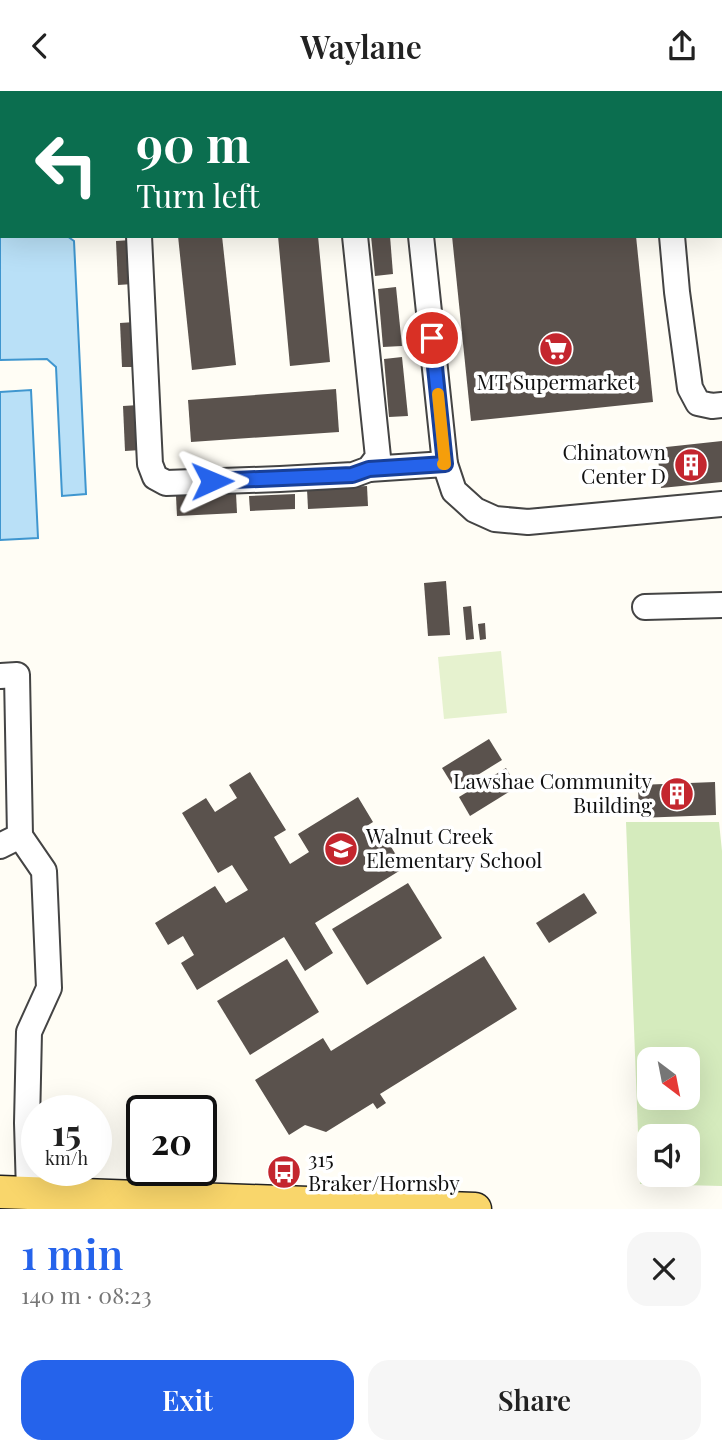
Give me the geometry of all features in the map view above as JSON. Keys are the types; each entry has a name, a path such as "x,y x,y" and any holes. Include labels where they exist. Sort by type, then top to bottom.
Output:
{"main road":[{"path":"15,1192 108,1202 475,1209"}],"lane":[{"path":"139,238 150,464 155,477 166,482 281,479 352,475 369,469 445,464"},
{"path":"355,238 378,457 369,469"},
{"path":"421,238 445,464 454,491 475,510 495,519 528,522 722,504"},
{"path":"672,238 690,388 698,403 722,405"},
{"path":"645,607 710,605"},
{"path":"0,676 16,675 10,841 44,871 49,988 29,1032 27,1123 15,1192"}],"green space":[{"path":"501,651 507,713 444,719 438,657"},
{"path":"626,822 719,822 722,851 722,1186 700,1185 700,1124 638,1124 637,1110 700,1110 700,1047 637,1047 637,1106"}],"water":[{"path":"0,238 70,238 74,241 86,494 62,496 56,367 47,359 0,360"},
{"path":"31,390 38,538 0,540 0,392"}],"building":[{"path":"178,238 222,238 236,365 192,370"},
{"path":"278,238 318,238 330,362 290,366"},
{"path":"371,238 390,238 393,274 375,276"},
{"name":"MT Supermarket","path":"452,238 636,238 653,402 471,421"},
{"path":"131,240 133,284 118,285 116,241"},
{"path":"396,287 402,346 383,347 378,289"},
{"path":"135,322 137,367 122,367 120,323"},
{"path":"402,357 408,416 389,417 384,359"},
{"path":"336,389 339,432 191,442 188,400"},
{"path":"139,405 141,450 125,451 123,406"},
{"name":"Chinatown Center D","path":"722,441 722,482 661,488 657,448"},
{"path":"367,486 368,506 308,509 307,489"},
{"path":"236,493 237,513 177,516 176,496"},
{"path":"295,494 295,509 250,511 249,496"},
{"path":"446,581 450,635 428,636 424,583"},
{"path":"471,606 474,639 466,640 463,607"},
{"path":"485,623 486,639 480,640 478,624"},
{"path":"489,739 502,760 455,789 442,768"},
{"path":"506,768 517,787 470,816 459,797"},
{"path":"250,772 286,830 274,837 290,864 309,852 298,834 358,797 373,822 362,829 371,845 385,837 404,868 315,923 333,953 305,971 284,937 197,990 181,963 194,955 183,936 168,945 155,923 215,886 226,903 248,890 232,865 218,873 182,813 206,798 215,812 237,798 229,785"},
{"name":"Lawshae Community Building","path":"715,782 716,815 639,818 638,785"},
{"path":"408,883 442,938 367,985 332,929"},
{"path":"584,893 597,913 549,943 536,923"},
{"path":"484,956 517,1009 380,1094 386,1103 377,1109 373,1103 326,1132 305,1125 289,1135 255,1080 323,1038 331,1051"},
{"path":"287,959 319,1012 250,1055 217,1001"}],"slow traffic":[{"path":"438,394 443,464"}],"place":[{"name":"MT Supermarket","path":"556,349"},
{"name":"Chinatown Center D","path":"691,465"},
{"name":"Lawshae Community Building","path":"677,794"},
{"name":"Walnut Creek Elementary School","path":"341,849"},
{"name":"315 Braker/Hornsby","path":"284,1172"}],"route":[{"path":"212,481 352,475 369,469 445,464 432,338"}]}
